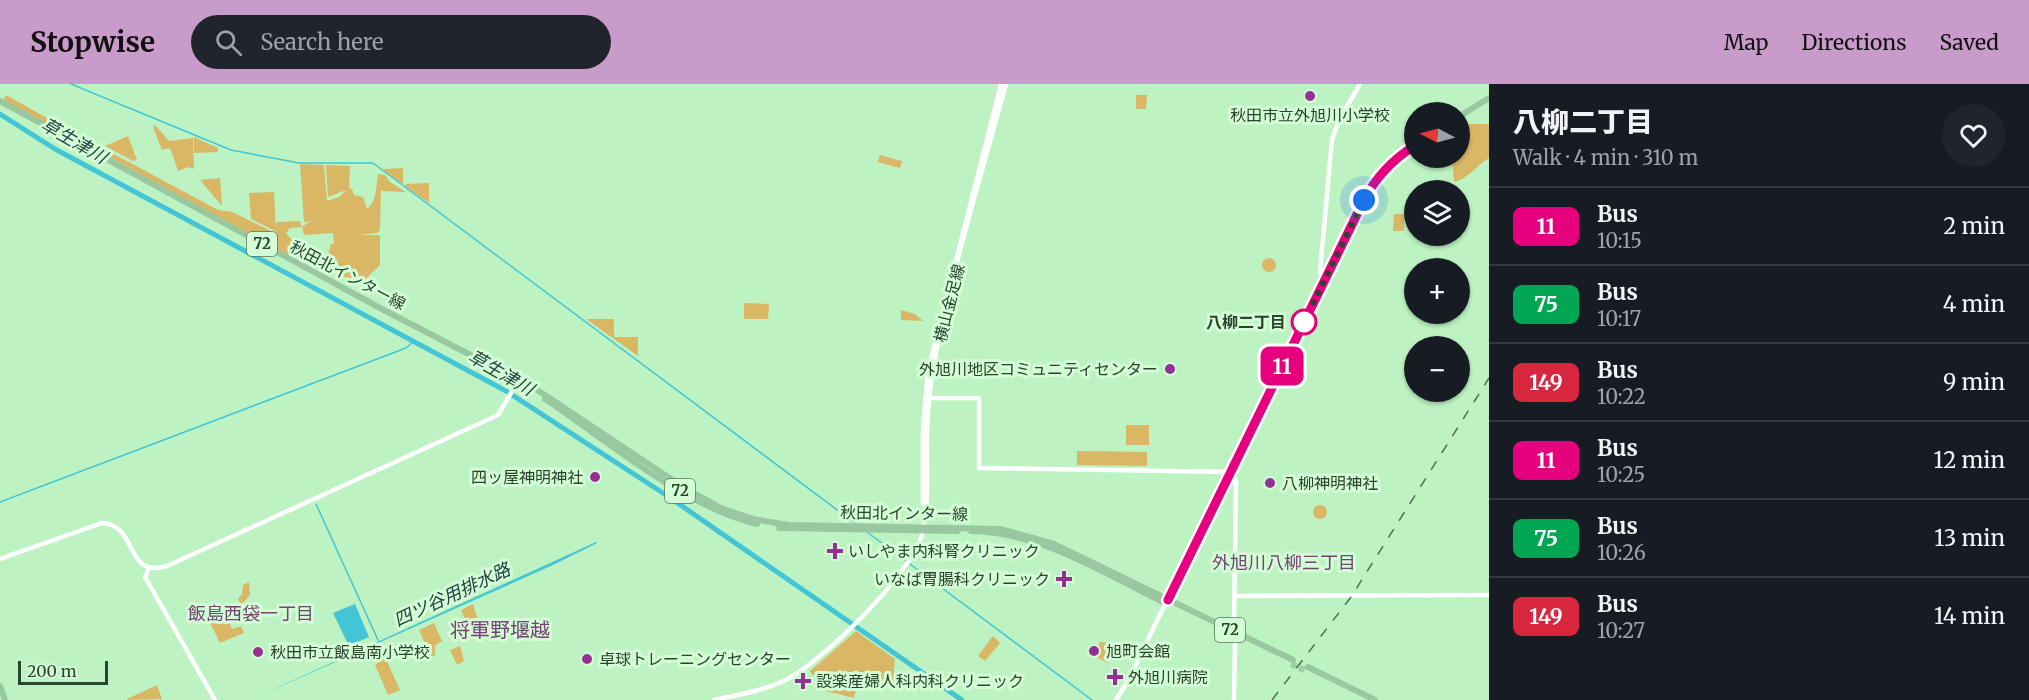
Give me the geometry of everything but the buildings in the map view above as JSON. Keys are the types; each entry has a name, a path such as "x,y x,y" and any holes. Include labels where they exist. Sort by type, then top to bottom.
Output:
{"main road":[{"path":"1470,110 1489,98"},
{"name":"秋田北インター線","path":"0,101 560,404 686,489 721,508 753,519 783,524 861,528 994,528 1030,535 1292,662"},
{"path":"1167,602 1370,189 1404,152"},
{"path":"1365,700 1307,669 1375,700"},
{"path":"0,686 5,700"}],"street":[{"name":"横山金足線","path":"714,700 751,692 784,681 818,660 908,563 923,529 927,399 940,334 1003,84"},
{"path":"1324,280 1320,272 1332,140 1339,120 1360,84"},
{"path":"0,559 102,523 117,527 122,531 138,562 149,568 167,566 498,415 518,381"},
{"path":"927,399 979,398 979,468 1230,472 1236,481 1234,626"},
{"path":"149,568 144,578 215,700"},
{"path":"1235,596 1489,595"},
{"path":"1116,700 1129,679 1167,602"},
{"path":"1234,700 1235,641"}],"shaded area":[{"path":"6,95 110,153 107,157 3,101"},
{"path":"1136,95 1147,95 1146,109 1136,109"},
{"path":"1470,124 1489,124 1489,158 1464,178 1454,180 1453,168 1470,168"},
{"path":"155,125 169,141 193,138 194,169 189,167 178,171 171,150 169,148 162,150 153,127"},
{"path":"128,136 137,160 133,161 105,146"},
{"path":"194,137 218,148 218,152 194,153"},
{"path":"112,153 218,210 232,212 275,233 277,222 300,221 302,227 290,228 286,233 296,244 335,269 330,269 297,253 292,254 293,258 109,157"},
{"path":"880,155 902,161 900,168 878,162"},
{"path":"300,164 324,165 327,201 339,197 346,190 328,197 326,165 350,166 349,188 352,189 354,195 363,197 367,209 374,198 378,174 385,175 390,182 406,192 382,191 381,188 380,230 377,233 359,235 380,235 380,265 360,284 339,274 339,265 333,259 327,259 331,244 334,244 333,233 304,235 302,227 309,222 319,221 304,222"},
{"path":"403,168 403,184 383,170 384,169"},
{"path":"220,178 222,204 221,205 200,180"},
{"path":"429,183 429,203 405,186 406,184"},
{"path":"274,192 276,231 251,219 249,193"},
{"path":"1394,214 1404,214 1404,231 1393,231"},
{"path":"1269,258 1274,260 1276,265 1274,270 1269,272 1264,270 1262,265 1264,260"},
{"path":"744,303 769,304 768,319 744,319"},
{"path":"901,310 915,314 923,321 901,320"},
{"path":"586,319 614,319 614,337 638,337 638,356"},
{"path":"1126,425 1149,425 1149,445 1126,445"},
{"path":"1077,451 1147,452 1147,466 1077,465"},
{"path":"1320,505 1325,507 1327,512 1325,517 1320,519 1315,517 1313,512 1315,507"},
{"path":"249,582 250,595 241,605 238,599 242,594 243,585"},
{"path":"473,604 479,624 469,629 461,610"},
{"path":"226,615 232,629 241,626 244,633 220,643 210,623"},
{"path":"434,623 442,641 435,645 435,655 431,657 419,630"},
{"path":"856,631 895,659 893,684 860,674 854,698 822,690 810,671"},
{"path":"993,636 1000,643 985,661 978,656"},
{"path":"1099,642 1116,643 1108,663 1098,658"},
{"path":"380,646 400,690 388,695 375,665 378,663 372,649"},
{"path":"460,646 464,661 457,665 450,650"},
{"path":"157,685 162,699 127,700 127,699"}],"water":[{"name":"四ツ谷用排水路","path":"596,542 553,565 250,700"},
{"path":"355,604 369,637 349,646 333,613"}],"waterway":[{"path":"71,84 231,150 299,163 373,163 856,524"},
{"name":"草生津川","path":"0,114 55,149 506,391 666,495 962,700"},
{"path":"0,502 406,348 414,341"},
{"path":"316,504 378,640"},
{"path":"867,532 1092,700"}],"tunnel":[{"path":"1291,664 1306,671"}],"railway":[{"path":"1272,700 1351,597 1489,378"}],"bus line":[{"name":"11","path":"1168,600 1257,414 1364,200 1376,180 1404,152"}],"place":[{"name":"秋田市立外旭川小学校","path":"1310,96"},
{"name":"八柳二丁目","path":"1304,322"},
{"name":"外旭川地区コミュニティセンター","path":"1170,369"},
{"name":"四ッ屋神明神社","path":"595,477"},
{"name":"八柳神明神社","path":"1270,483"},
{"name":"いしやま内科腎クリニック","path":"835,551"},
{"name":"いなば胃腸科クリニック","path":"1064,579"},
{"name":"旭町会館","path":"1094,651"},
{"name":"秋田市立飯島南小学校","path":"258,652"},
{"name":"卓球トレーニングセンター","path":"587,659"},
{"name":"外旭川病院","path":"1115,677"},
{"name":"設楽産婦人科内科クリニック","path":"803,681"}],"district":[{"name":"外旭川八柳三丁目","path":"1284,563"},
{"name":"飯島西袋一丁目","path":"251,614"},
{"name":"将軍野堰越","path":"500,630"}],"route":[{"path":"1304,322 1364,200"}]}
